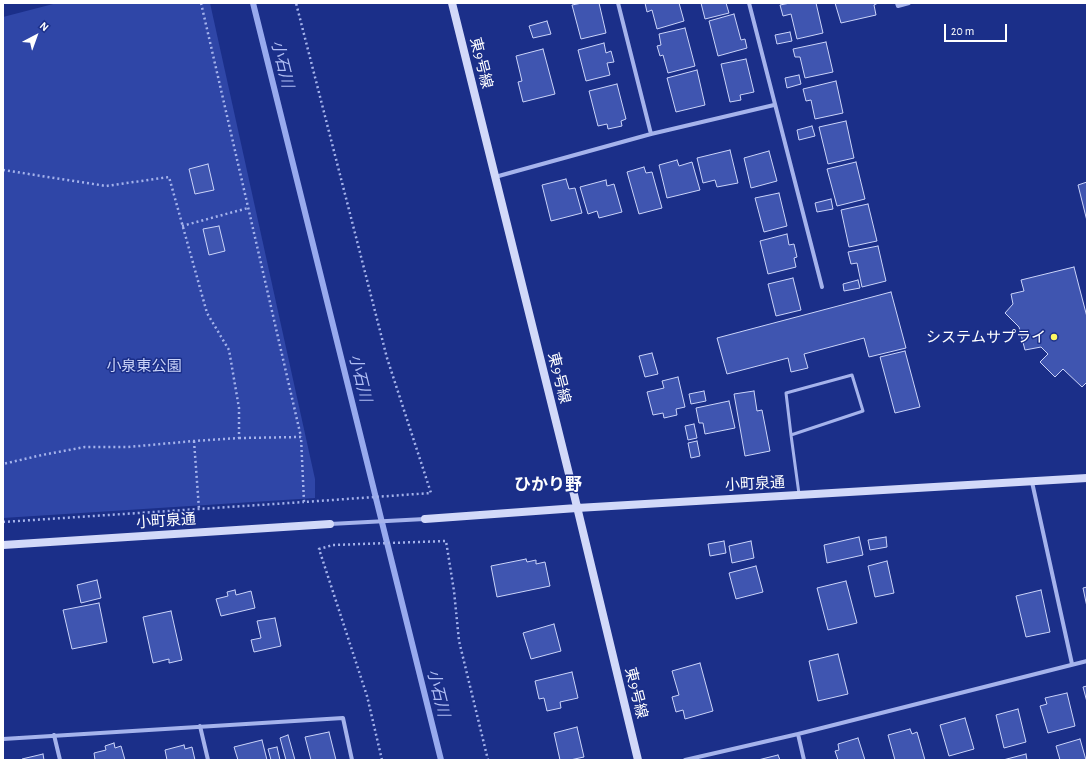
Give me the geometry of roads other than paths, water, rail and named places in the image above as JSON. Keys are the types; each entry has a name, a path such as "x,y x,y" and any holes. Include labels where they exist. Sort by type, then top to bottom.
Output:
{"street":[{"name":"東9号線","path":"452,3 638,760"},
{"path":"618,3 651,134"},
{"path":"749,3 822,287"},
{"path":"897,3 898,6 909,3"},
{"path":"495,177 651,134 774,105"},
{"name":"小町泉通","path":"425,519 577,508 1087,478"},
{"path":"1032,482 1072,664"},
{"path":"330,524 425,519"},
{"name":"小町泉通","path":"3,545 330,524"},
{"path":"685,760 798,734 1087,661"},
{"path":"3,738 343,718 352,760"},
{"path":"200,726 208,760"},
{"path":"798,734 804,760"},
{"path":"54,735 60,760"}],"lane":[{"path":"791,435 863,411 852,375 786,393 791,435 799,496"}],"waterway":[{"name":"小石川","path":"253,3 441,760"}],"place":[{"name":"システムサプライ","path":"1054,337"}],"district":[{"name":"ひかり野","path":"548,485"}],"park label":[{"name":"小泉東公園","path":"144,366"}]}
